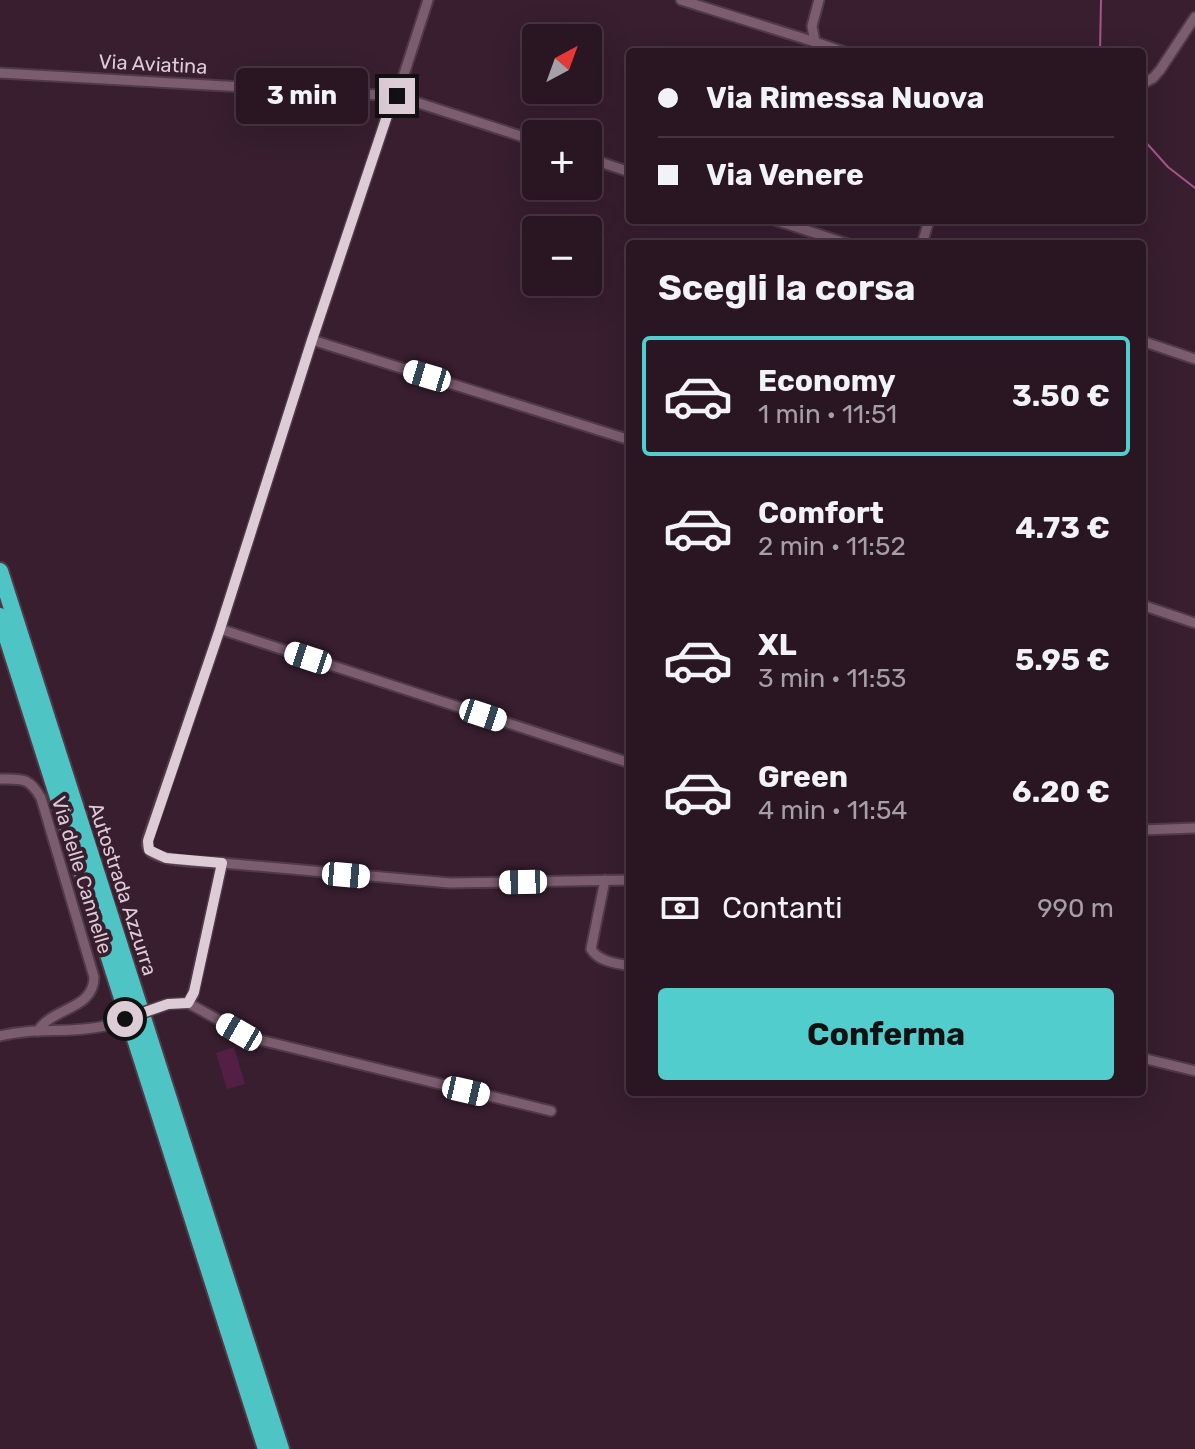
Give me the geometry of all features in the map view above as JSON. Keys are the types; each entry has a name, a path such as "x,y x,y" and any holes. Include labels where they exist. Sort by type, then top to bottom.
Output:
{"highway":[{"name":"Autostrada Azzurra","path":"0,571 281,1449"},
{"name":"Autostrada Azzurra","path":"0,616 266,1449"}],"street":[{"path":"428,0 312,340 147,845 152,853 166,858 443,883 626,880"},
{"path":"681,0 832,48"},
{"path":"815,42 813,22 819,0"},
{"path":"1146,82 1160,70 1195,17"},
{"name":"Via Aviatina","path":"0,73 397,96 522,136"},
{"path":"602,163 626,171"},
{"path":"787,224 836,240"},
{"path":"312,340 626,439"},
{"path":"1146,342 1195,359"},
{"path":"1146,606 1195,623"},
{"path":"220,629 626,762"},
{"name":"Via delle Cannelle","path":"0,779 26,780 42,800 94,977 93,989 86,998 41,1025 38,1031"},
{"path":"1146,830 1195,828"},
{"path":"188,1003 195,989 222,863"},
{"path":"605,880 591,949 601,959 626,965"},
{"path":"0,1036 104,1026 168,1004 188,1003 256,1039 551,1111"},
{"path":"1146,1059 1195,1071"}],"shaded area":[{"path":"234,1047 245,1084 227,1089 216,1053"}],"waterway":[{"path":"1100,48 1101,0"},
{"path":"1146,142 1168,167 1195,188"}],"route":[{"path":"125,1019 168,1004 188,1003 194,992 222,863 160,857 149,850 148,841 220,629 341,251 391,104 397,96"}]}
